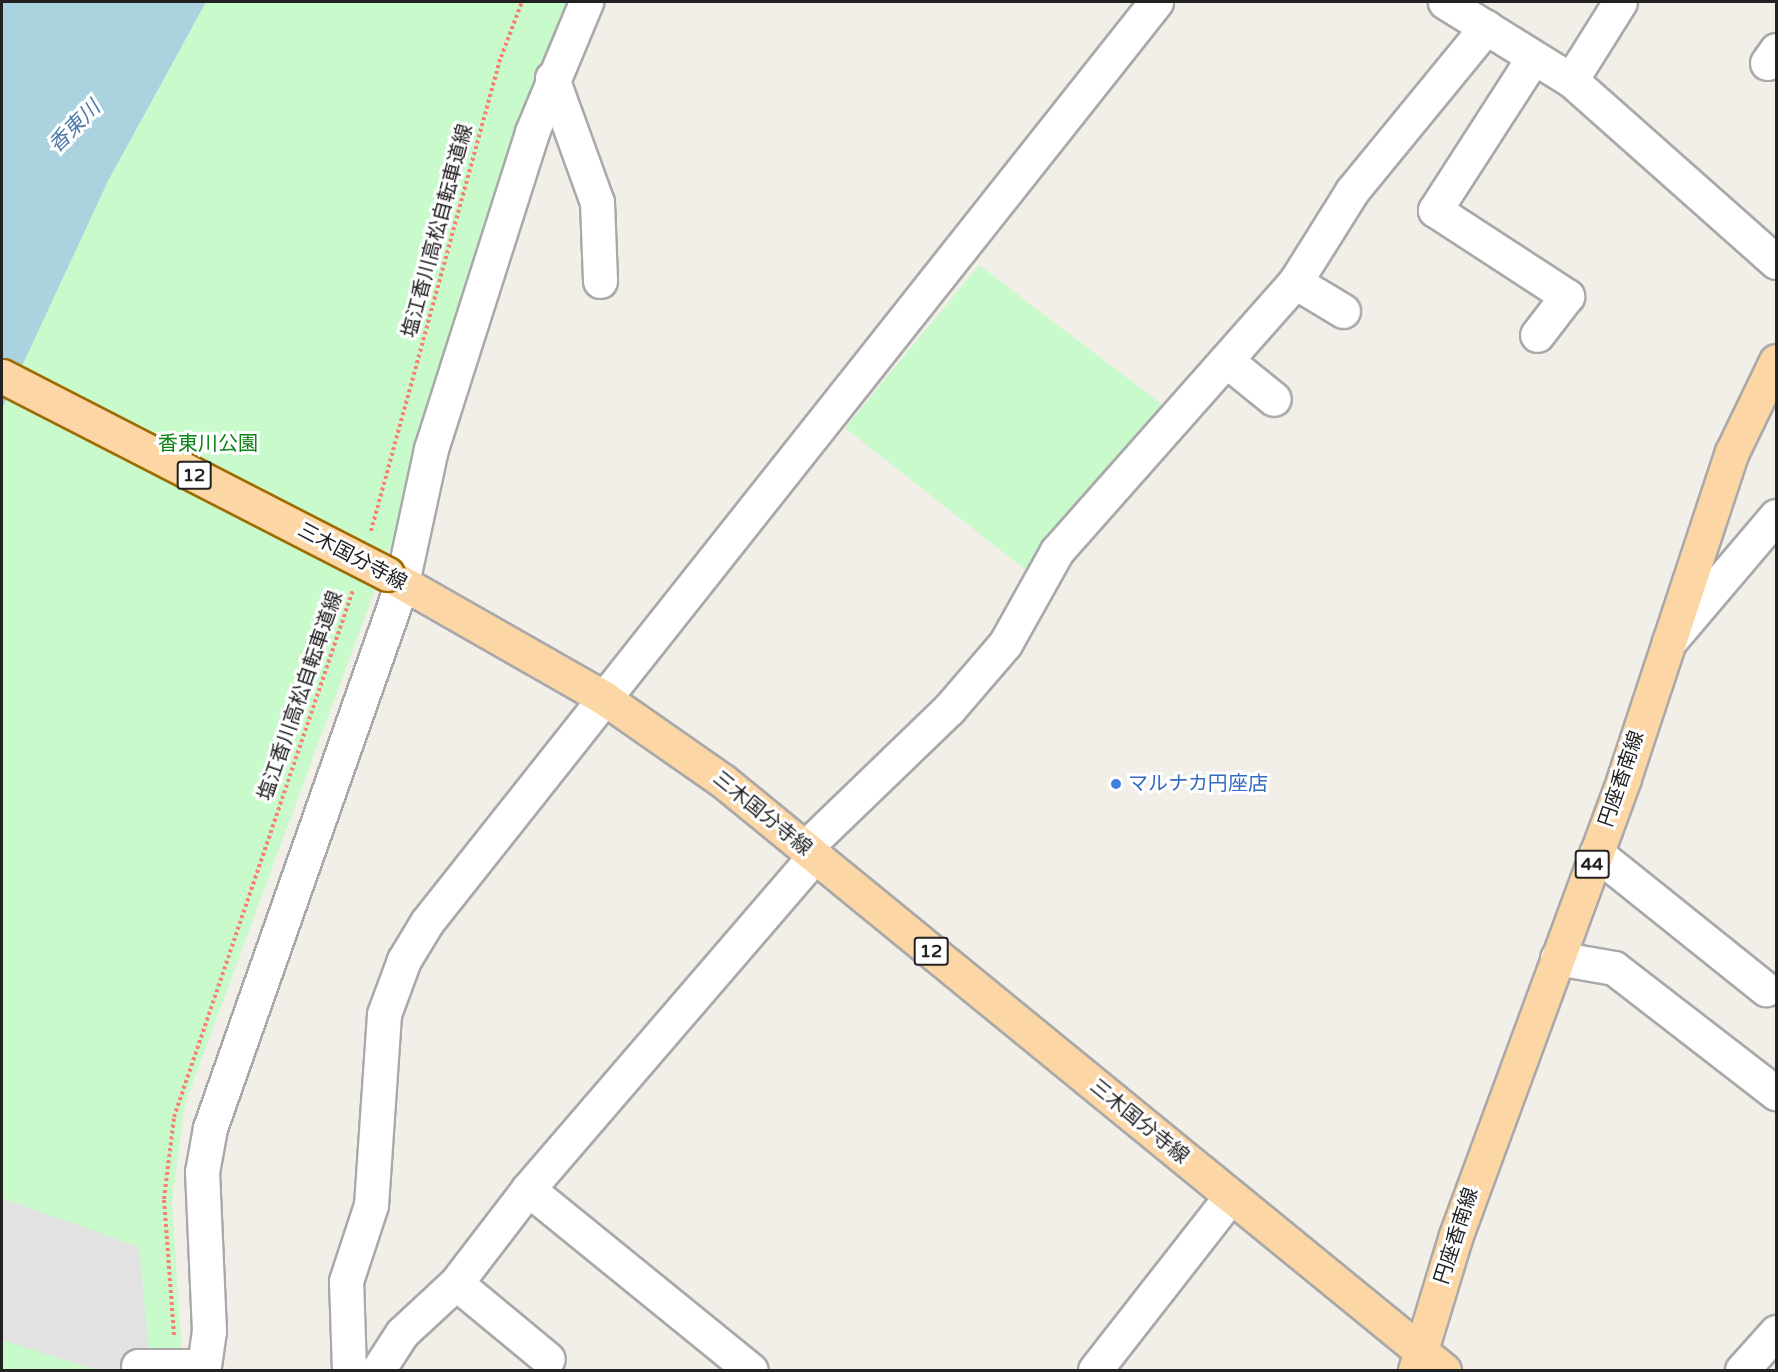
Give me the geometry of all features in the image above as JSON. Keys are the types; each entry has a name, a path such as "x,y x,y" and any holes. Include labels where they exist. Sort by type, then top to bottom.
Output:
{"main road":[{"name":"円座香南線","path":"1427,1365 1455,1238 1596,853 1732,452 1776,361"},
{"name":"三木国分寺線","path":"2,376 604,698 723,781 1230,1197 1427,1365"}],"street":[{"path":"138,1366 204,1366 209,1331 202,1172 210,1128 382,578 431,449 552,78 586,2"},
{"path":"349,1371 346,1281 371,1205 384,1014 404,960 427,922 1156,2"},
{"path":"1445,2 1571,80 1776,262"},
{"path":"1571,80 1620,2"},
{"path":"378,1371 402,1333 456,1283 528,1189 810,852 949,709 1005,644 1058,551 1295,282 1352,191 1486,27"},
{"path":"1533,58 1436,210 1567,296 1537,335"},
{"path":"552,78 597,202 600,281"},
{"path":"1295,282 1343,311"},
{"path":"1227,361 1274,399"},
{"path":"1669,642 1776,516"},
{"path":"1596,853 1766,989"},
{"path":"1557,958 1614,968 1776,1093"},
{"path":"528,1189 751,1371"},
{"path":"1095,1371 1230,1197"},
{"path":"456,1283 548,1359"},
{"path":"1742,1371 1776,1332"}],"path":[{"name":"塩江香川高松自転車道線","path":"367,544 501,57 522,2"},
{"name":"塩江香川高松自転車道線","path":"176,1365 164,1199 174,1117 382,578"}],"green space":[{"name":"香東川公園","path":"206,2 572,2 555,35 389,552 185,1104 172,1202 183,1370 2,1370 2,409 19,362 108,181"},
{"path":"979,265 1168,409 1027,571 845,428"}],"shaded area":[{"path":"2,1198 139,1247 151,1370 96,1370 2,1340"}],"water":[{"name":"香東川","path":"2,2 206,2 108,181 2,409"}],"place":[{"name":"マルナカ円座店","path":"1116,784"}]}
